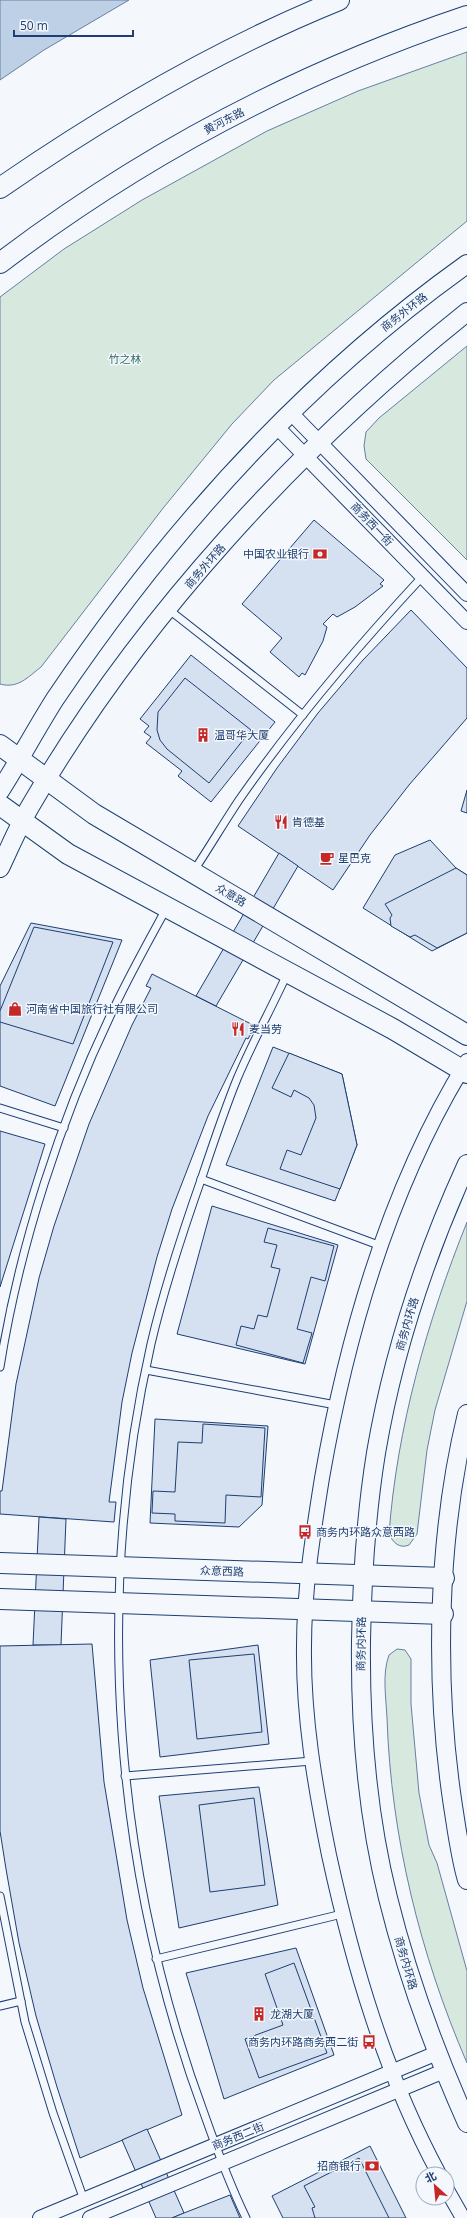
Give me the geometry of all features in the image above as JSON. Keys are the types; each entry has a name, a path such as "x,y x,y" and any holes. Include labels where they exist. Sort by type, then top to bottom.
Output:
{"main road":[{"path":"0,188 65,143 136,100 242,44 339,0"},
{"name":"黄河东路","path":"0,263 98,194 160,155 208,129 331,68 423,31 467,16"},
{"name":"众意路","path":"0,745 94,814 467,1035"},
{"path":"0,805 68,854 394,1028 465,1068"},
{"name":"众意西路","path":"0,1563 444,1578"},
{"path":"0,1599 443,1614"}],"street":[{"name":"商务外环路","path":"0,791 54,701 113,617 182,528 236,468 291,413 381,330 467,264"},
{"name":"商务外环路","path":"0,868 46,780 136,648 168,609 204,567 306,456 350,411 405,362 467,312"},
{"name":"商务西一街","path":"291,413 467,594"},
{"name":"商务西一街","path":"277,427 467,622"},
{"path":"434,2166 392,2072 377,2033 342,1914 317,1802 306,1710 304,1646 308,1574 317,1509 336,1404 362,1302 381,1246 422,1146 465,1068"},
{"name":"商务内环路","path":"467,1164 422,1274 395,1370 376,1453 368,1514 363,1575 362,1612 363,1741 377,1845 387,1896 422,2016 444,2071 467,2122"},
{"path":"467,1414 456,1466 448,1522 443,1614 444,1734 456,1824 467,1880"},
{"name":"商务西二街","path":"40,2218 437,2053"},
{"name":"商务西二街","path":"92,2218 444,2071"},
{"path":"455,2204 463,2218"}],"lane":[{"path":"193,872 240,800 303,715 372,632 423,576"},
{"path":"168,609 303,715"},
{"path":"0,1367 2,1339 32,1223 64,1128 113,1008 167,907"},
{"path":"246,2218 223,2163 190,2076 167,2002 144,1906 125,1776 120,1691 120,1603 125,1509 137,1418 151,1343 167,1284 201,1179 238,1077 288,972"},
{"path":"0,1108 64,1128"},
{"path":"201,1179 381,1246"},
{"path":"146,1370 336,1404"},
{"path":"125,1776 312,1761"},
{"path":"0,1896 25,2022 53,2113 84,2200"},
{"path":"156,1959 342,1914"},
{"path":"0,2006 21,2002"}],"green space":[{"name":"竹之林","path":"467,52 467,221 274,380 232,424 164,507 41,667 22,681 12,685 0,684 0,297 64,249 142,200 267,131 358,91"},
{"path":"467,346 467,560 366,459 364,446 366,432 379,418"},
{"path":"467,1222 467,1301 435,1410 427,1450 417,1534 409,1545 400,1546 389,1534 399,1454 407,1415 427,1336 452,1260"},
{"path":"397,1649 405,1650 411,1659 411,1704 419,1793 429,1845 437,1863 467,1971 467,2063 435,1980 411,1894 402,1851 390,1763 385,1686 389,1655"}],"water":[{"path":"0,0 129,0 44,50 0,80"}],"building":[{"path":"314,520 384,580 380,584 383,586 355,607 337,617 333,614 323,624 327,627 323,641 305,675 302,673 299,677 270,652 282,638 242,604"},
{"path":"411,610 467,668 467,718 409,785 370,835 333,890 238,826 277,768 318,713 363,660"},
{"path":"191,655 275,722 211,802 178,776 182,771 146,743 151,737 144,732 149,726 140,719"},
{"name":"温哥华大厦","path":"185,678 251,730 209,783 167,749 160,740 157,730 158,712"},
{"path":"467,790 467,813 461,811"},
{"path":"430,840 456,868 467,875 467,933 432,951 363,908 395,855"},
{"path":"279,853 298,866 216,1006 196,996"},
{"path":"456,868 467,875 467,933 437,948 415,935 410,937 391,926 390,918 392,915 385,904"},
{"path":"31,923 122,940 55,1106 0,1086 0,986"},
{"path":"34,927 113,942 73,1044 0,1022 0,1011"},
{"path":"152,974 255,1026 248,1039 246,1038 208,1116 172,1209 157,1257 132,1353 122,1402 109,1502 116,1502 114,1522 0,1514 0,1491 2,1491 16,1384 39,1278 54,1226 89,1124 132,1025 151,988 146,986"},
{"path":"273,1047 342,1074 357,1145 335,1201 226,1165"},
{"path":"289,1053 342,1074 357,1145 340,1189 280,1169 287,1150 301,1155 316,1118 314,1105 309,1098 294,1090 291,1097 272,1088"},
{"path":"0,1131 45,1144 0,1287"},
{"path":"212,1206 338,1245 305,1364 177,1334"},
{"path":"268,1228 334,1246 325,1281 311,1277 297,1329 312,1333 303,1363 236,1345 241,1326 254,1329 258,1315 267,1317 280,1269 271,1267 277,1245 264,1242"},
{"path":"155,1419 268,1426 262,1505 239,1527 150,1523"},
{"path":"203,1424 265,1428 261,1497 226,1495 225,1523 175,1521 175,1514 152,1513 153,1491 175,1492 178,1442 202,1443"},
{"path":"39,1517 66,1519 61,1645 33,1645"},
{"path":"92,1644 104,1782 127,1920 143,1988 182,2115 80,2158 36,2016 19,1943 0,1831 0,1646"},
{"path":"258,1645 269,1744 160,1757 150,1660"},
{"path":"254,1654 262,1732 197,1739 189,1660"},
{"path":"259,1787 278,1905 179,1928 159,1796"},
{"path":"254,1798 265,1885 210,1892 199,1805"},
{"name":"龙湖大厦","path":"296,1948 334,2055 224,2099 186,1973"},
{"path":"294,1963 327,2053 259,2078 245,2039 283,2025 265,1974"},
{"path":"147,2129 184,2213 172,2218 156,2218 122,2140"},
{"path":"370,2146 406,2218 283,2218 272,2196"},
{"path":"359,2158 389,2218 315,2218 312,2208 315,2207 304,2186"},
{"path":"230,2195 240,2218 172,2218 184,2213"}],"place":[{"name":"中国农业银行","path":"320,554"},
{"name":"温哥华大厦","path":"203,735"},
{"name":"肯德基","path":"281,822"},
{"name":"星巴克","path":"327,858"},
{"name":"河南省中国旅行社有限公司","path":"15,1009"},
{"name":"麦当劳","path":"238,1029"},
{"name":"商务内环路众意西路","path":"305,1532"},
{"name":"龙湖大厦","path":"259,2014"},
{"name":"商务内环路商务西二街","path":"369,2042"},
{"name":"招商银行","path":"372,2166"}]}
